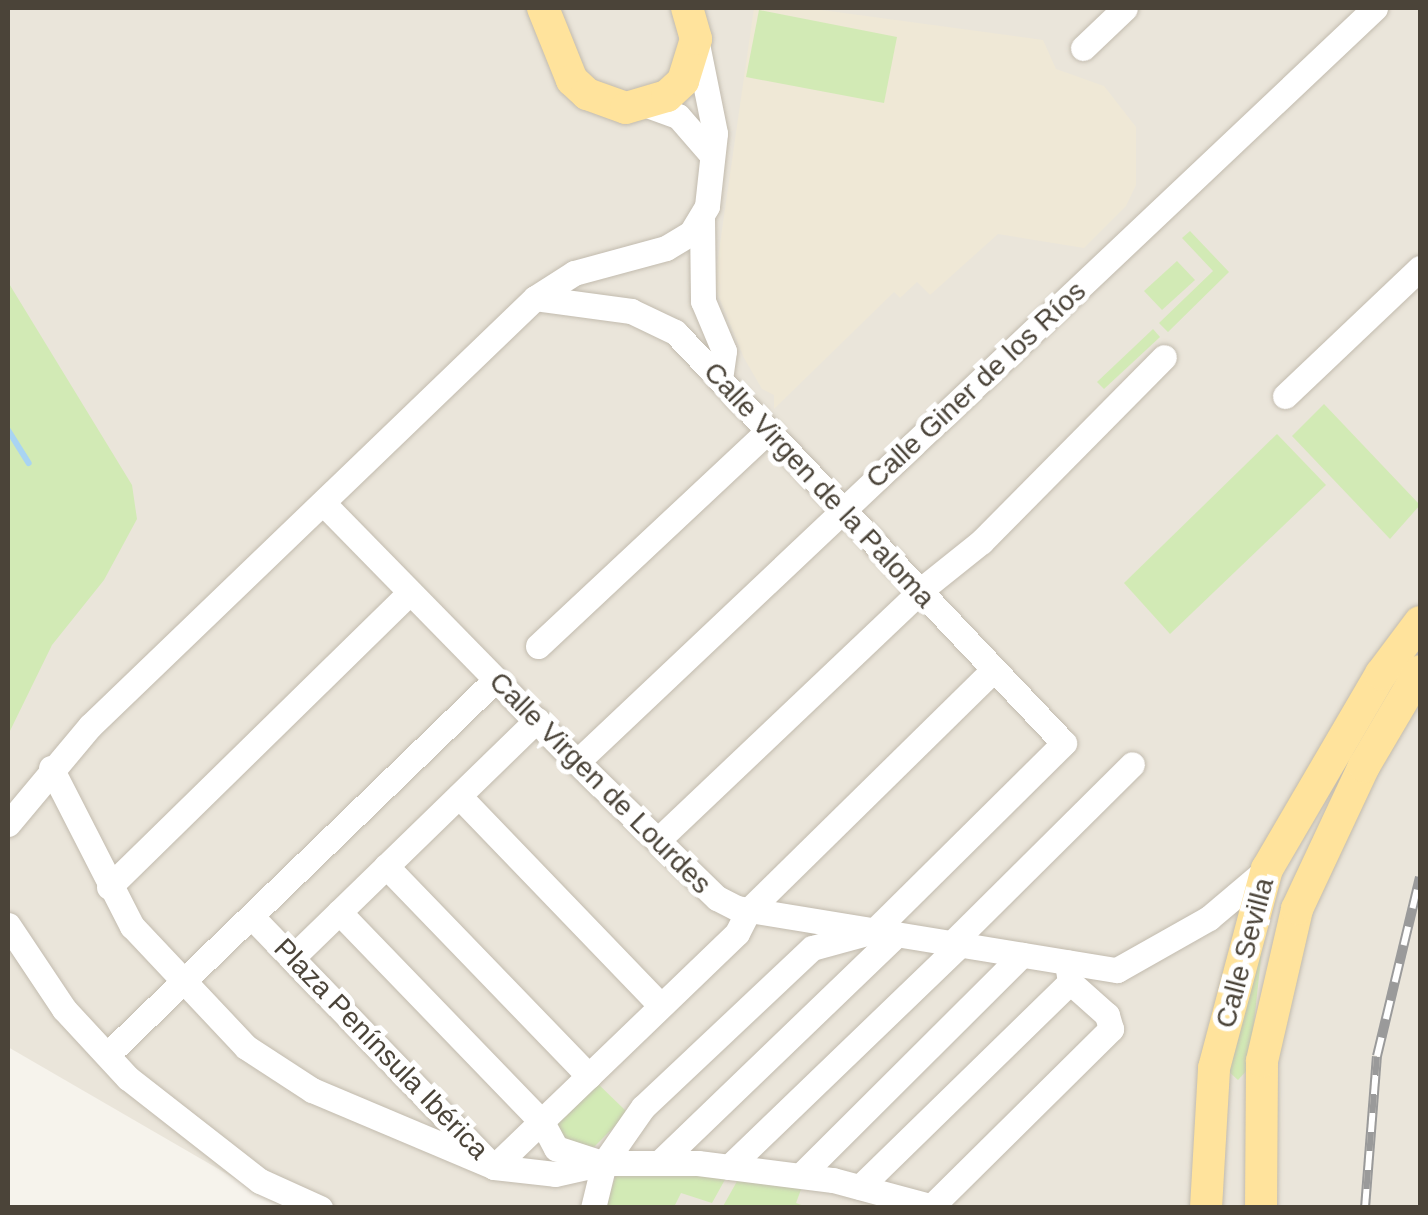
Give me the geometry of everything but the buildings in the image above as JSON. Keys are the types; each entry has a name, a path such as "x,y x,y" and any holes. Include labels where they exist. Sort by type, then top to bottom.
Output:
{"main road":[{"path":"543,8 560,40 563,61 587,94 626,108 647,106 683,80 698,22"},
{"path":"560,40 569,8"},
{"name":"Calle Sevilla","path":"1206,1208 1214,1068 1267,869 1381,674 1420,622"},
{"name":"Calle Sevilla","path":"1260,1208 1262,1069 1283,958 1297,908 1364,766 1420,670"},
{"path":"1254,911 1269,917 1279,933 1283,958"},
{"path":"1214,1068 1221,1083 1244,1089 1262,1069"},
{"path":"1210,1134 1219,1117 1230,1114 1251,1118 1261,1138"}],"street":[{"path":"1083,48 1126,8"},
{"name":"Calle Giner de los Ríos","path":"577,762 1374,8"},
{"path":"698,22 715,133 702,219 703,301 724,351 720,378"},
{"path":"647,106 678,116 711,154"},
{"path":"8,824 51,768 535,298 574,273 681,241 702,219"},
{"path":"1285,396 1420,268"},
{"name":"Calle Virgen de la Paloma","path":"535,298 651,318 720,378 766,432 1064,743 885,933"},
{"path":"658,840 921,590 981,542 1164,356"},
{"path":"538,646 766,432"},
{"name":"Calle Virgen de Lourdes","path":"323,503 577,762 717,898 748,911 1022,955 1068,972 1117,970 1210,918 1267,869"},
{"path":"109,887 409,593"},
{"path":"494,1168 737,933 748,911 992,671"},
{"path":"107,1055 496,680"},
{"path":"294,956 537,720"},
{"path":"730,1167 1132,764"},
{"name":"Plaza Península Ibérica","path":"51,768 132,926 183,985 246,1047 312,1090 494,1168"},
{"path":"459,796 662,1006"},
{"path":"386,866 589,1076"},
{"path":"1210,918 1232,909 1254,911"},
{"path":"339,912 542,1122 556,1148 604,1163"},
{"name":"Plaza Península Ibérica","path":"252,917 294,956 494,1168"},
{"path":"8,925 64,1009 185,1128 260,1181 320,1208"},
{"path":"659,1163 836,994 885,933"},
{"path":"593,1208 604,1163 644,1107 812,948 885,933"},
{"path":"801,1175 1022,955"},
{"path":"494,1168 556,1174 604,1163 730,1167 801,1175 934,1207 1111,1029 1107,1014 1068,972 860,1187"}],"shaded area":[{"path":"8,8 1420,8 1420,1207 284,1207 8,1047"},
{"path":"754,8 807,8 1043,40 1056,69 1104,86 1136,127 1136,185 1126,206 1084,248 998,234 930,295 917,282 900,298 894,292 774,409 774,395 762,389 744,358 714,285"}],"green space":[{"path":"759,10 897,37 884,103 746,77"},
{"path":"1190,231 1229,272 1168,332 1159,323 1213,271 1182,238"},
{"path":"1177,261 1195,280 1162,310 1144,291"},
{"path":"8,282 132,485 137,519 104,580 52,645 8,735"},
{"path":"1153,329 1160,337 1104,389 1097,382"},
{"path":"1324,404 1420,505 1390,539 1292,436"},
{"path":"1277,434 1326,485 1170,634 1124,583"},
{"path":"1263,940 1249,1068 1238,1080 1228,1071"},
{"path":"595,1081 628,1113 593,1148 574,1148 554,1134 556,1118"},
{"path":"627,1170 727,1176 712,1203 681,1193 674,1207 607,1206 615,1177"},
{"path":"740,1176 803,1184 796,1203 807,1207 722,1208"}],"waterway":[{"path":"8,430 29,463"}],"railway":[{"path":"1365,1208 1377,1056 1420,877"}]}
